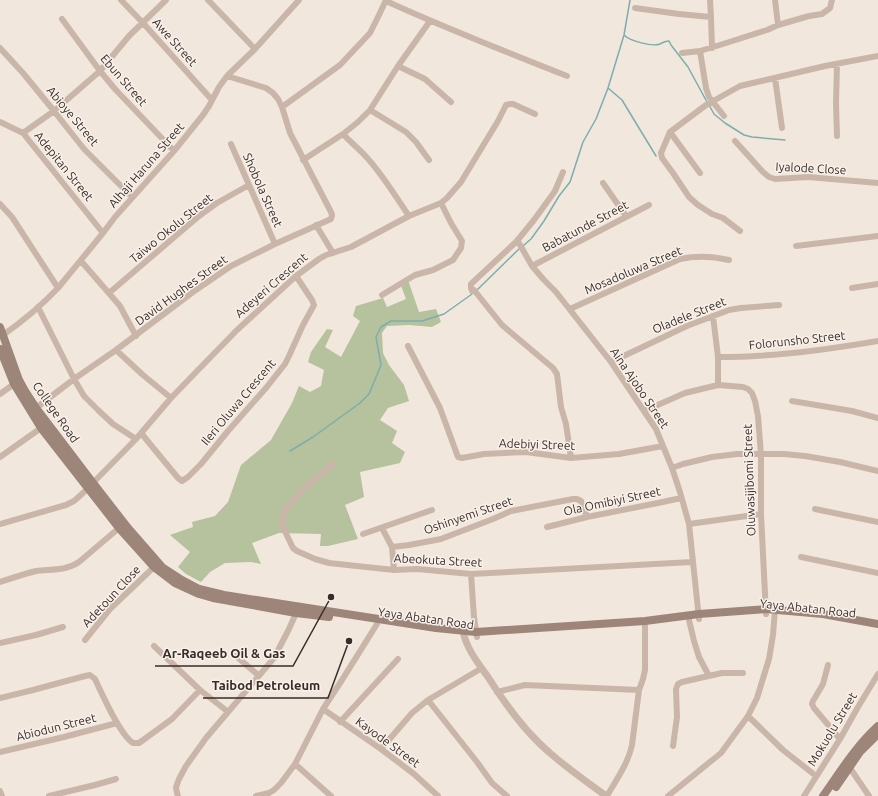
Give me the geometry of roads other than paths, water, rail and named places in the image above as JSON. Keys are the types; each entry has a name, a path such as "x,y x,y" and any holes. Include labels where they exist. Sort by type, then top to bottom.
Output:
{"main road":[{"name":"College Road","path":"1,332 19,380 36,408 90,485"},
{"name":"College Road","path":"0,351 14,384 41,428 90,485"},
{"name":"Yaya Abatan Road","path":"90,485 119,528 154,567 175,583 199,594 233,602 296,613 343,618 377,624 477,635 645,624 689,620 699,616"},
{"name":"Yaya Abatan Road","path":"90,485 162,567 182,580 200,588 224,595 436,628 464,634"},
{"name":"Yaya Abatan Road","path":"477,635 699,616 770,612 823,614 878,624"},
{"name":"Yaya Abatan Road","path":"770,612 851,623 878,629"},
{"path":"830,796 861,744 878,726"},
{"path":"823,796 848,765 878,734"}],"street":[{"name":"Awe Street","path":"121,0 212,100"},
{"path":"24,133 54,111 100,71 119,48 166,0"},
{"path":"208,0 255,48"},
{"name":"Alhaji Haruna Street","path":"1,332 25,319 58,288 104,233 115,217 174,151 203,115 227,76 299,0"},
{"path":"710,0 712,48"},
{"path":"775,0 778,25"},
{"path":"682,53 712,48 778,25 809,16 822,14 830,8 832,0"},
{"path":"282,107 340,65 370,33 386,1 430,21 567,76"},
{"path":"636,8 711,17"},
{"name":"Ebun Street","path":"62,19 100,71 174,151"},
{"path":"303,160 343,134 370,110 398,66 430,21"},
{"name":"Abioye Street","path":"0,48 23,73 84,148 132,197"},
{"path":"700,51 710,103 724,116"},
{"path":"740,231 730,223 698,205 689,197 662,158 661,153 670,132 710,103 740,86 878,56"},
{"path":"837,64 837,136"},
{"path":"398,66 425,79 451,102"},
{"name":"David Hughes Street","path":"36,408 74,379 136,336 193,292 231,266 331,219 332,215 290,133 278,99 266,88 227,76"},
{"path":"775,78 782,128"},
{"name":"Adeyeri Crescent","path":"0,524 66,505 79,497 136,439 171,398 237,330 296,276 319,258 351,247 409,216 441,203 461,182 506,105 513,104 535,114"},
{"path":"370,110 406,132 416,142 429,160"},
{"name":"Adepitan Street","path":"0,122 24,133 104,233"},
{"path":"670,132 700,173"},
{"path":"343,134 369,159 409,216"},
{"name":"Iyalode Close","path":"735,141 763,172 769,177 775,179 808,177 878,183"},
{"name":"Shobola Street","path":"231,144 275,244"},
{"path":"563,172 555,191 546,205 517,242 471,284 471,288 502,325 553,368 557,374 561,407 566,424 571,458"},
{"path":"603,183 626,216"},
{"name":"Taiwo Okolu Street","path":"109,293 216,203 249,186"},
{"path":"382,295 415,275 433,270 453,260 461,248 462,241 441,203"},
{"path":"0,204 12,217 58,288"},
{"name":"Babatunde Street","path":"532,266 649,205"},
{"path":"316,225 332,253"},
{"path":"796,246 878,236"},
{"name":"Aina Ajobo Street","path":"517,242 532,266 570,309 611,362 656,429 672,468 689,524 699,616"},
{"name":"Mosadoluwa Street","path":"570,309 680,259 693,256 704,256 730,260"},
{"path":"81,261 109,293 126,316 136,336"},
{"name":"Ileri Oluwa Crescent","path":"141,433 182,481 185,480 197,468 266,388 287,360 302,325 314,303 296,276"},
{"path":"852,288 878,284"},
{"name":"Oladele Street","path":"611,362 688,326 729,310 779,305"},
{"path":"38,307 84,396 123,431 136,439"},
{"path":"713,316 718,357 718,385"},
{"name":"Folorunsho Street","path":"718,357 792,353 840,348 878,341"},
{"name":"Adebiyi Street","path":"408,346 440,408 458,457 462,458 484,454 526,452 571,458 619,454 663,446"},
{"path":"116,350 171,398"},
{"path":"0,394 14,384"},
{"name":"Oluwasijibomi Street","path":"644,411 685,393 718,385 743,387 752,393 758,416 761,454 761,514 773,635 769,659 757,698 748,716 721,753 668,796"},
{"path":"792,401 852,411 878,418"},
{"path":"0,457 41,428"},
{"path":"672,468 712,457 736,454 784,454 840,462 878,471"},
{"name":"Abeokuta Street","path":"332,464 302,490 287,508 283,515 282,525 293,548 315,559 329,563 394,570 417,569 471,574 692,562"},
{"name":"Ola Omibiyi Street","path":"547,527 587,517 681,498"},
{"name":"Oshinyemi Street","path":"392,547 441,539 511,511 573,499 581,501 587,517"},
{"path":"815,509 878,522"},
{"path":"364,534 432,510"},
{"path":"689,524 761,514"},
{"path":"0,582 29,573 73,566 119,528"},
{"path":"382,528 392,547 394,570"},
{"path":"801,557 878,573"},
{"name":"Adetoun Close","path":"86,640 110,609 154,567"},
{"path":"471,574 474,617 477,635"},
{"path":"178,796 176,787 186,766 227,712 274,658 296,613"},
{"path":"689,620 694,641 709,676"},
{"path":"256,796 269,793 274,790 295,764 322,709 377,624"},
{"path":"464,634 468,647 497,692 528,731 549,753 606,796 626,764 632,745 639,690 645,670 645,624"},
{"path":"0,642 36,635 63,627"},
{"path":"154,646 200,690 227,712"},
{"path":"236,656 258,675"},
{"path":"340,722 398,660"},
{"path":"828,666 823,684 812,704 840,739"},
{"path":"381,749 412,713 428,700 482,668"},
{"path":"673,746 677,716 676,689 678,684 722,673 743,673"},
{"name":"Mokuolu Street","path":"804,796 840,739 878,674"},
{"path":"0,698 90,675 94,679 117,723 129,741 139,743 172,719 200,690"},
{"path":"497,692 525,686 639,690"},
{"path":"428,700 492,783 507,796"},
{"name":"Kayode Street","path":"322,709 381,749 414,774 438,796"},
{"path":"748,716 783,750 816,776"},
{"name":"Abiodun Street","path":"0,752 117,723"},
{"path":"295,764 331,796"},
{"path":"848,765 869,796"},
{"path":"49,796 116,779"},
{"path":"0,790 2,796"}],"waterway":[{"path":"523,246 531,239 570,182 583,142 596,119 608,88 624,35 630,0"},
{"path":"624,35 636,41 647,44 656,45 669,41 688,67 707,102"},
{"path":"608,88 622,100 656,156"},
{"path":"709,105 714,114 744,135 785,140"},
{"path":"477,290 520,248"},
{"path":"290,451 313,437 360,403 369,394 381,365 376,337 381,327 391,321 422,321 444,314 472,294"}],"place":[{"name":"Ar-Raqeeb Oil & Gas","path":"331,597"},
{"name":"Taibod Petroleum","path":"349,641"}]}
